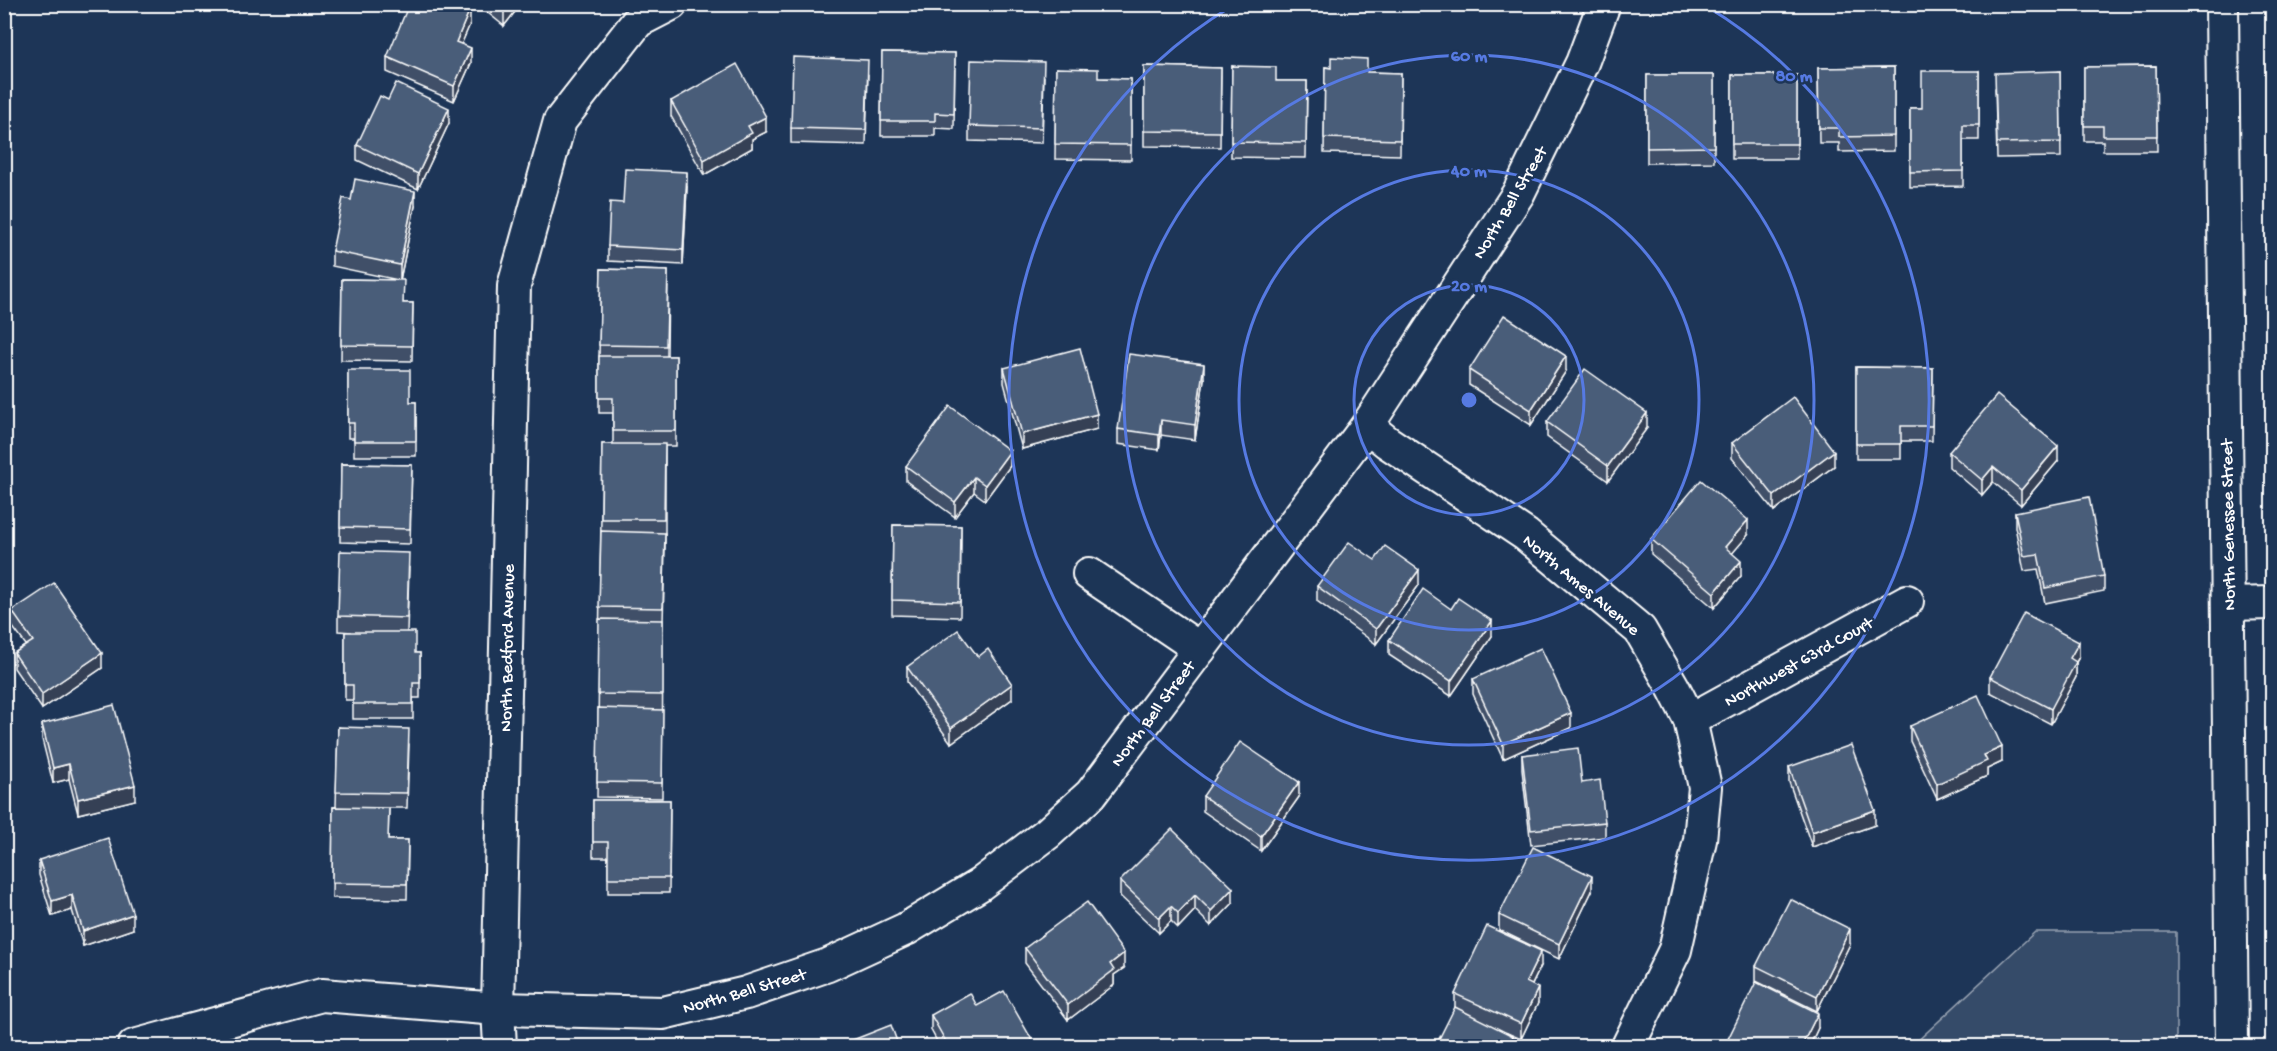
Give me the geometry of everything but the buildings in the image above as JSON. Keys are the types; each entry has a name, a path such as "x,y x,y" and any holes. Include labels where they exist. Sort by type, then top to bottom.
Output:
{"street":[{"name":"North Bedford Avenue","path":"500,1047 498,1010 514,286 560,121 638,21 671,4"},
{"name":"North Bell Street","path":"134,1047 322,995 498,1010 663,1013 746,993 828,965 906,929 979,885 1048,833 1091,794 1367,426 1518,194 1582,63 1604,4"},
{"name":"North Genessee Street","path":"2222,4 2232,1047"},
{"name":"North Ames Avenue","path":"1367,426 1526,536 1640,630 1690,720 1705,786 1700,840 1675,950 1628,1047"},
{"name":"North Bell Street","path":"1089,574 1200,649"},
{"name":"Northwest 63rd Court","path":"1690,720 1907,601"},
{"path":"2228,604 2272,603"}],"shaded area":[{"path":"2035,932 2176,932 2176,1046 1912,1046"}]}
